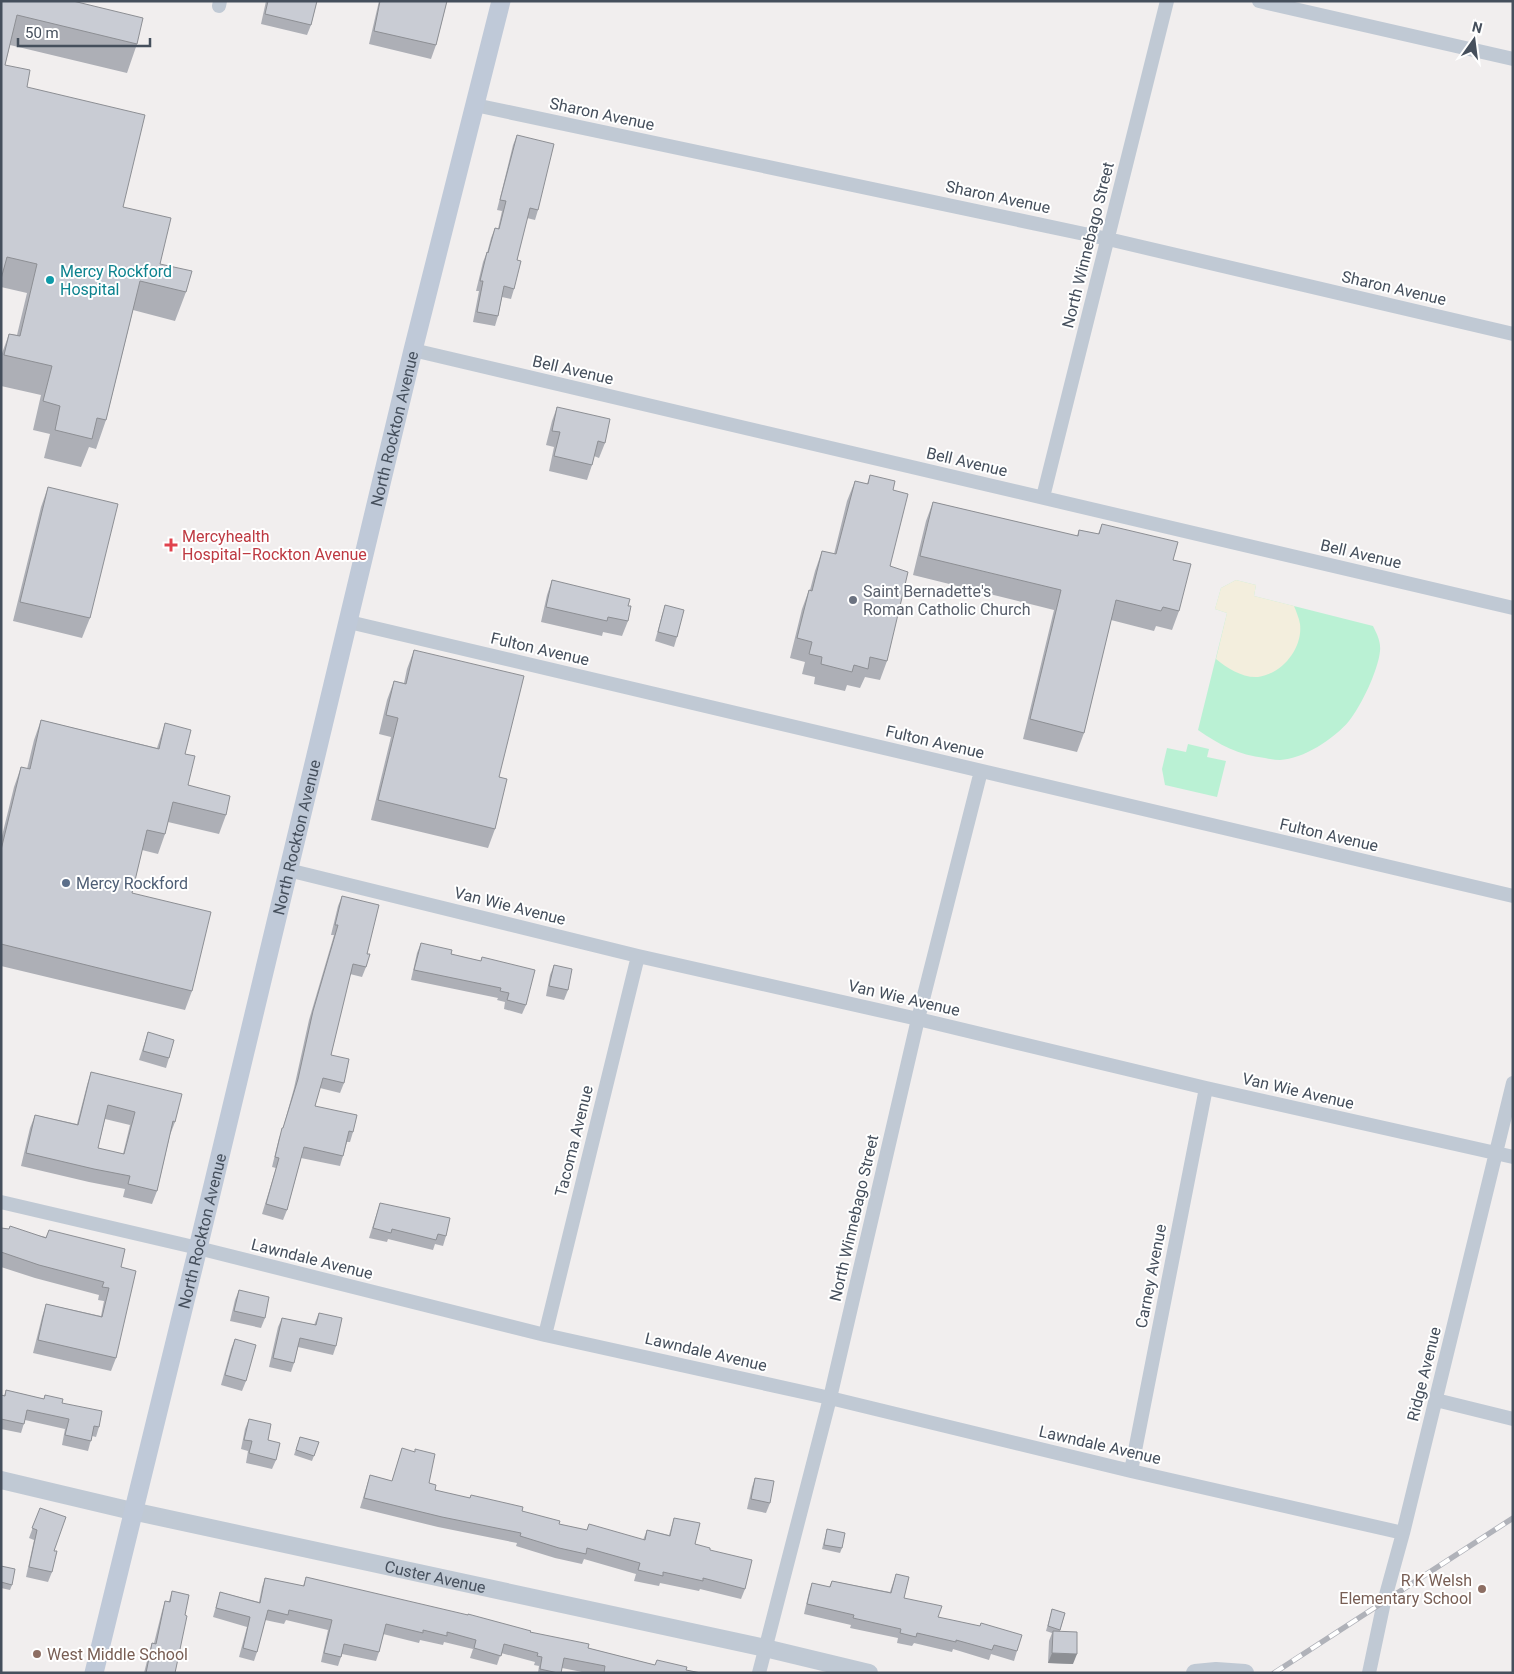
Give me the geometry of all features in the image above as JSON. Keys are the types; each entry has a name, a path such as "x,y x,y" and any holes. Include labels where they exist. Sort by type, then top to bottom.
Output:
{"main road":[{"name":"North Rockton Avenue","path":"94,1673 413,350 500,1"}],"street":[{"name":"North Winnebago Street","path":"1043,498 1166,1"},
{"path":"1259,1 1513,59"},
{"name":"Sharon Avenue","path":"475,105 1108,239 1513,334"},
{"name":"Bell Avenue","path":"413,350 1513,608"},
{"name":"Fulton Avenue","path":"348,622 1513,896"},
{"name":"North Winnebago Street","path":"758,1673 830,1398 918,1019 980,771"},
{"name":"Van Wie Avenue","path":"288,870 638,956 1513,1157"},
{"name":"Tacoma Avenue","path":"545,1335 638,956"},
{"name":"Ridge Avenue","path":"1369,1673 1384,1602 1403,1533 1513,1083"},
{"name":"Carney Avenue","path":"1130,1471 1206,1088"},
{"name":"Lawndale Avenue","path":"1,1202 198,1248 545,1335 830,1398 1130,1471 1403,1533"},
{"path":"1436,1400 1513,1419"},
{"name":"Custer Avenue","path":"1,1480 132,1511 765,1648 869,1673"},
{"path":"1195,1673 1216,1671 1245,1673"}],"green space":[{"path":"1236,580 1256,585 1254,596 1373,626 1380,644 1376,668 1364,698 1354,715 1343,728 1327,741 1308,752 1289,759 1278,760 1255,757 1238,752 1222,745 1198,730 1227,613 1215,609 1221,588"},
{"path":"1188,744 1209,749 1207,757 1226,761 1217,797 1165,785 1162,769 1167,748 1186,752"}],"sand":[{"path":"1236,580 1256,585 1254,596 1294,606 1298,617 1300,633 1294,651 1283,665 1267,675 1258,677 1246,676 1230,669 1216,659 1227,613 1215,609 1221,588"}],"building":[{"name":"Mercy Rockford Hospital","path":"1,1 73,1 143,18 137,44 17,15 5,65 30,70 27,87 145,115 123,207 171,218 160,264 192,271 186,292 140,281 106,420 97,418 92,439 55,430 60,406 43,401 52,366 4,355 9,334 20,336 37,264 7,257 1,279"},
{"path":"268,1 317,1 311,25 265,14"},
{"path":"380,1 447,1 436,45 374,31"},
{"path":"517,135 554,144 538,210 530,208 517,260 521,261 514,289 504,286 498,316 477,312 483,281 480,281 495,228 499,229 506,201 500,200"},
{"path":"557,407 610,419 605,443 598,441 592,465 554,456 560,432 552,431"},
{"name":"Saint Bernadette's Roman Catholic Church","path":"870,475 895,481 893,490 908,494 890,566 908,572 887,661 870,657 868,669 854,665 852,672 821,664 822,657 809,654 812,642 797,638 809,590 812,591 822,551 836,554 855,481 868,484"},
{"path":"48,487 118,504 90,618 20,602"},
{"path":"933,502 1078,536 1079,530 1099,534 1102,524 1178,542 1173,560 1191,564 1179,611 1163,607 1161,611 1116,600 1084,733 1030,719 1061,590 920,556"},
{"path":"552,580 630,599 628,606 631,606 628,621 608,617 607,621 546,607"},
{"path":"665,605 684,610 677,637 658,632"},
{"path":"414,650 524,676 499,777 507,779 495,829 378,800 398,718 386,715 394,681 406,684"},
{"name":"Mercy Rockford","path":"41,720 159,749 165,723 191,730 185,754 195,756 188,785 230,796 226,815 173,802 165,834 147,830 132,893 211,912 192,991 1,944 1,850 21,767 30,769"},
{"path":"342,896 379,905 367,954 370,954 366,967 353,964 331,1055 349,1059 344,1083 323,1078 315,1106 357,1115 353,1132 349,1131 343,1156 304,1147 287,1210 266,1204 279,1158 275,1157 282,1128 298,1079 313,1011 338,925 335,925"},
{"path":"421,943 452,950 451,954 481,961 482,957 535,970 526,1005 507,1000 509,993 500,991 501,988 414,970"},
{"path":"554,965 572,969 568,990 549,986"},
{"path":"148,1032 174,1040 169,1058 143,1051"},
{"path":"91,1072 182,1094 175,1122 173,1121 157,1191 128,1184 130,1176 26,1153 35,1115 78,1125","holes":["108,1105 135,1112 124,1154 98,1148"]},
{"path":"380,1203 450,1218 446,1236 438,1234 436,1240 392,1229 391,1233 373,1228"},
{"path":"10,1226 46,1238 49,1230 125,1249 121,1267 136,1271 116,1358 38,1340 46,1304 102,1317 109,1288 102,1287 104,1282 39,1265 1,1252 1,1228 9,1229"},
{"path":"239,1290 269,1297 265,1318 234,1311"},
{"path":"319,1313 342,1318 336,1346 300,1338 294,1363 273,1358 282,1318 316,1325"},
{"path":"235,1339 256,1345 246,1381 225,1375"},
{"path":"6,1390 44,1399 45,1395 63,1399 62,1403 102,1411 99,1427 94,1426 91,1441 65,1435 69,1419 27,1410 24,1424 1,1419 1,1395 5,1396"},
{"path":"249,1419 271,1424 268,1440 280,1443 276,1460 249,1453 252,1441 244,1440"},
{"path":"300,1437 319,1442 314,1456 296,1450"},
{"path":"402,1448 415,1452 415,1449 435,1454 429,1483 436,1485 435,1490 470,1498 471,1495 523,1507 522,1511 560,1521 559,1524 587,1530 589,1524 645,1540 647,1530 670,1536 674,1518 700,1523 695,1544 710,1548 710,1550 752,1560 745,1589 703,1578 703,1581 663,1572 663,1576 638,1570 640,1563 587,1548 586,1554 559,1548 520,1536 521,1533 442,1517 364,1498 370,1475 392,1481"},
{"path":"755,1478 774,1481 770,1503 751,1499"},
{"path":"40,1508 66,1517 54,1551 57,1551 52,1572 29,1567 37,1530 32,1528"},
{"path":"827,1529 845,1533 842,1548 824,1545"},
{"path":"1,1566 15,1569 12,1585 1,1582"},
{"path":"896,1574 909,1577 904,1598 942,1606 938,1617 980,1626 981,1623 1022,1635 1017,1651 994,1645 992,1650 956,1640 956,1642 917,1633 916,1637 900,1633 901,1629 853,1618 854,1615 807,1604 812,1583 830,1587 832,1581 891,1593"},
{"path":"306,1577 468,1614 530,1632 589,1644 588,1648 655,1665 657,1660 687,1667 686,1670 701,1673 604,1673 605,1666 564,1658 561,1673 558,1673 540,1669 542,1657 537,1656 538,1653 504,1644 501,1656 474,1648 476,1640 447,1632 447,1636 423,1630 423,1633 386,1624 379,1652 344,1644 341,1657 324,1653 332,1620 289,1610 288,1615 268,1610 257,1652 243,1648 250,1617 216,1608 220,1592 260,1603 265,1578 304,1586"},
{"path":"172,1591 189,1595 185,1615 187,1616 175,1673 146,1673 152,1643 156,1644 165,1601 170,1602"},
{"path":"1052,1609 1065,1613 1060,1630 1048,1626"},
{"path":"1053,1631 1077,1632 1077,1654 1052,1653"}],"railway":[{"path":"1274,1673 1513,1518"}],"place":[{"name":"Mercy Rockford Hospital","path":"50,280"},
{"name":"Mercyhealth Hospital–Rockton Avenue","path":"171,545"},
{"name":"Saint Bernadette's Roman Catholic Church","path":"853,600"},
{"name":"Mercy Rockford","path":"66,883"},
{"name":"R K Welsh Elementary School","path":"1482,1589"},
{"name":"West Middle School","path":"37,1654"}]}
